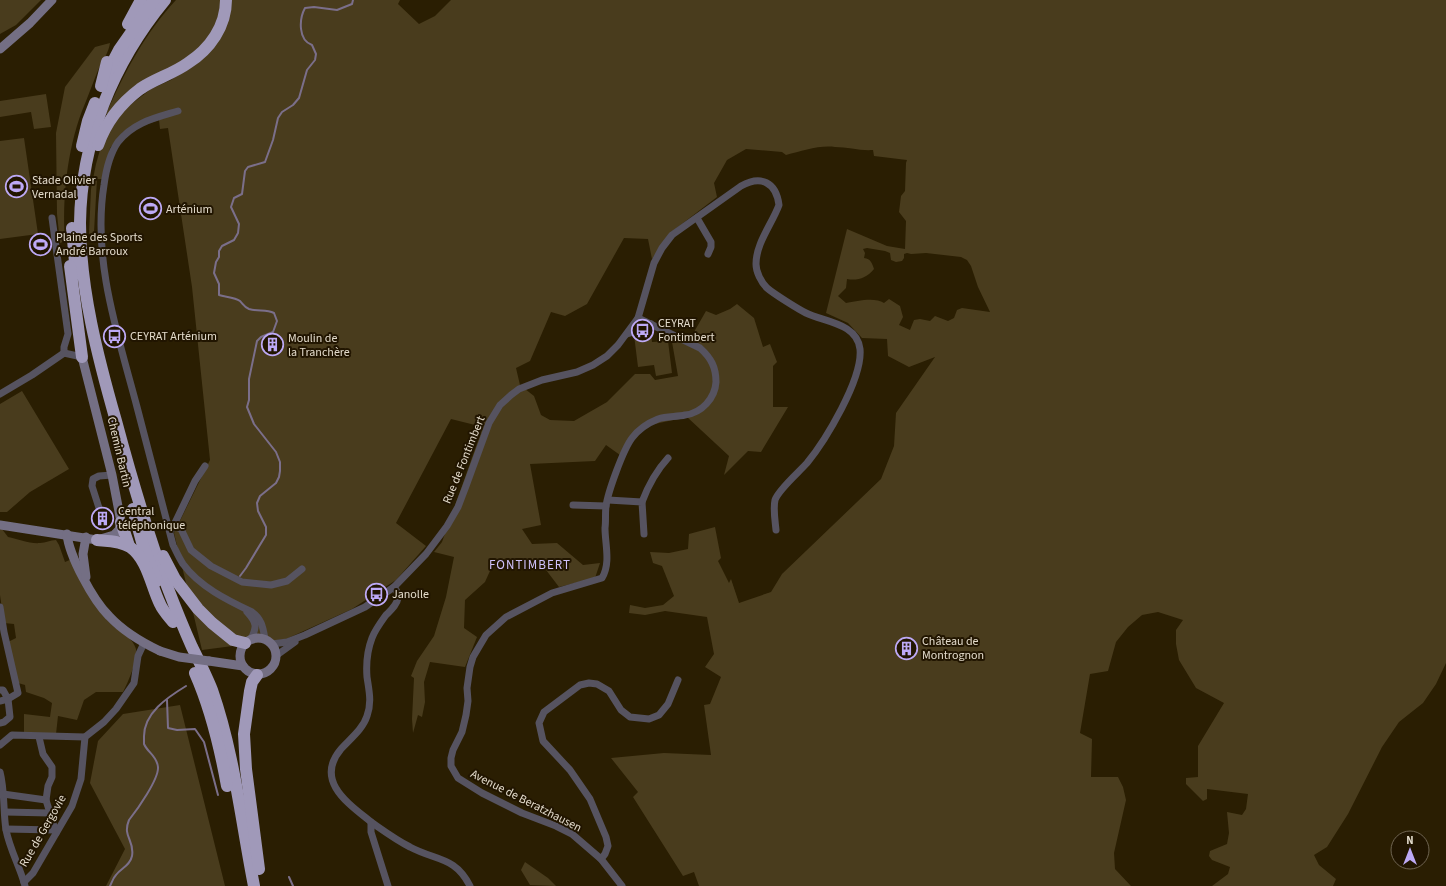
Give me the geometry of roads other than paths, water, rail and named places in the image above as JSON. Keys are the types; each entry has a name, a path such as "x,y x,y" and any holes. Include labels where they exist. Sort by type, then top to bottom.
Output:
{"highway":[{"path":"102,86 106,65 141,0"},
{"path":"154,0 119,50 88,121 76,178 72,226 74,254 78,290 88,344 117,456 143,546 173,622 202,689 220,746 246,886"},
{"path":"165,0 132,43 108,91 98,118 84,182 80,226 83,266 87,298 109,395 144,519 167,586 211,688 228,744 254,886"},
{"path":"80,226 86,220 87,198 93,158 102,134 112,115 126,100 141,89 188,64 203,52 219,31 226,0"},
{"path":"74,254 69,260 82,357"},
{"path":"144,519 175,579 194,604 212,623 233,640 245,645"},
{"path":"121,522 129,546"},
{"path":"92,538 114,541 129,546 137,553 142,561 160,605 173,622"},
{"path":"257,674 252,682 250,691 244,734 246,769 262,886"}],"street":[{"path":"0,49 30,23 52,0"},
{"path":"178,111 146,121 128,131 117,143 110,156 106,169 101,203 101,252 114,320 171,529 173,545 183,564 194,577 209,589 245,608 258,616 269,642 277,654 272,668 263,674 257,674 247,670 241,662 245,645 256,630 253,618 245,608"},
{"name":"Rue de Fontimbert","path":"269,642 287,642 305,635 365,607 394,587 426,554 447,526 458,507 489,424 500,405 510,395 530,384 577,372 593,365 607,356 627,334 638,318 654,263 662,248 672,235 750,181 766,183 773,188 778,198 779,205 757,254 756,264 761,279 767,288 806,313 841,325 856,337 860,348 860,360 857,373 840,413 807,463 775,499 774,515 776,530"},
{"path":"52,218 68,327 64,353"},
{"path":"697,218 711,242 711,247 708,254"},
{"name":"Avenue de Beratzhausen","path":"622,886 601,859 572,834 522,813 471,787 458,778 451,766 451,758 453,750 462,732 466,715 468,701 467,688 470,667 473,658 486,635 506,617 552,593 602,578 606,572 607,565 605,529 607,503 625,448 632,437 649,423 659,419 687,415 696,412 709,402 715,385 716,374 713,363 704,351 638,318"},
{"path":"627,334 651,324"},
{"path":"0,394 32,375 64,353 82,357"},
{"name":"Chemin Bartin","path":"82,357 112,475 121,522"},
{"path":"644,534 642,502 646,489 668,458"},
{"path":"171,529 195,481 205,466"},
{"path":"99,508 92,486 93,479 99,476 112,475"},
{"path":"573,505 642,502"},
{"path":"0,525 92,538 114,535 121,522"},
{"path":"171,529 181,529 191,550 211,566 242,582 271,585 287,581 302,569"},
{"path":"67,534 68,543 76,563 91,591 108,616 134,637 160,651 179,657 243,666"},
{"path":"91,591 84,573 83,554 92,538"},
{"path":"394,587 398,592 397,602 378,626 372,637 368,650 367,663 370,708 367,718 357,733 340,750 334,762 332,770 334,786 338,793 371,822 411,848 452,864 460,870 470,886"},
{"path":"0,607 1,623 18,693 0,702"},
{"name":"Rue de Fontimbert","path":"277,654 305,635"},
{"path":"209,661 225,658 256,638 269,642"},
{"path":"0,745 12,735 85,737 104,722 116,709 134,683 138,656 144,643"},
{"name":"Avenue de Beratzhausen","path":"601,859 608,846 606,837 590,799 570,770 543,741 539,723 544,712 580,684 588,683 597,684 609,691 621,710 630,717 649,719 659,715 668,704 678,680"},
{"path":"0,690 3,690 8,699 10,717 4,722 0,723"},
{"path":"6,829 56,832 46,800 48,786 52,777 52,766 43,754 39,736"},
{"name":"Rue de Gergovie","path":"25,884 72,806 81,779 85,737"},
{"path":"0,772 3,785 6,829 10,848 25,884"},
{"path":"3,794 46,800"},
{"path":"5,812 50,813"},
{"path":"371,822 371,832 388,886"}],"waterway":[{"path":"240,576 266,535 266,527 258,511 257,503 260,496 276,483 280,471 280,462 276,452 254,424 247,407 249,400 249,379 257,341 261,337 273,332 277,321 274,313 249,309 238,300 219,295 219,284 214,273 216,262 222,246 234,240 238,233 239,224 231,207 234,198 242,194 245,171 248,167 265,162 273,140 278,118 282,112 293,105 299,98 307,70 315,60 316,54 312,45 304,39 301,29 305,8 314,7 337,10 352,4 353,0"},
{"path":"110,886 115,876 131,859 132,846 128,835 127,826 129,820 142,802 155,779 157,772 158,767 156,760 144,744 145,729 148,721 152,713 158,707 186,686"},
{"path":"167,700 168,728 177,730 195,729 204,742 218,795"},
{"path":"289,877 293,886"}],"place":[{"name":"Stade Olivier Vernadal","path":"16,187"},
{"name":"Arténium","path":"150,209"},
{"name":"Plaine des Sports André Barroux","path":"41,244"},
{"name":"CEYRAT Fontimbert","path":"643,330"},
{"name":"CEYRAT Arténium","path":"114,336"},
{"name":"Moulin de la Tranchère","path":"272,345"},
{"name":"Central téléphonique","path":"103,518"},
{"name":"Janolle","path":"377,594"},
{"name":"Château de Montrognon","path":"907,648"}],"district":[{"name":"FONTIMBERT","path":"530,565"}]}
